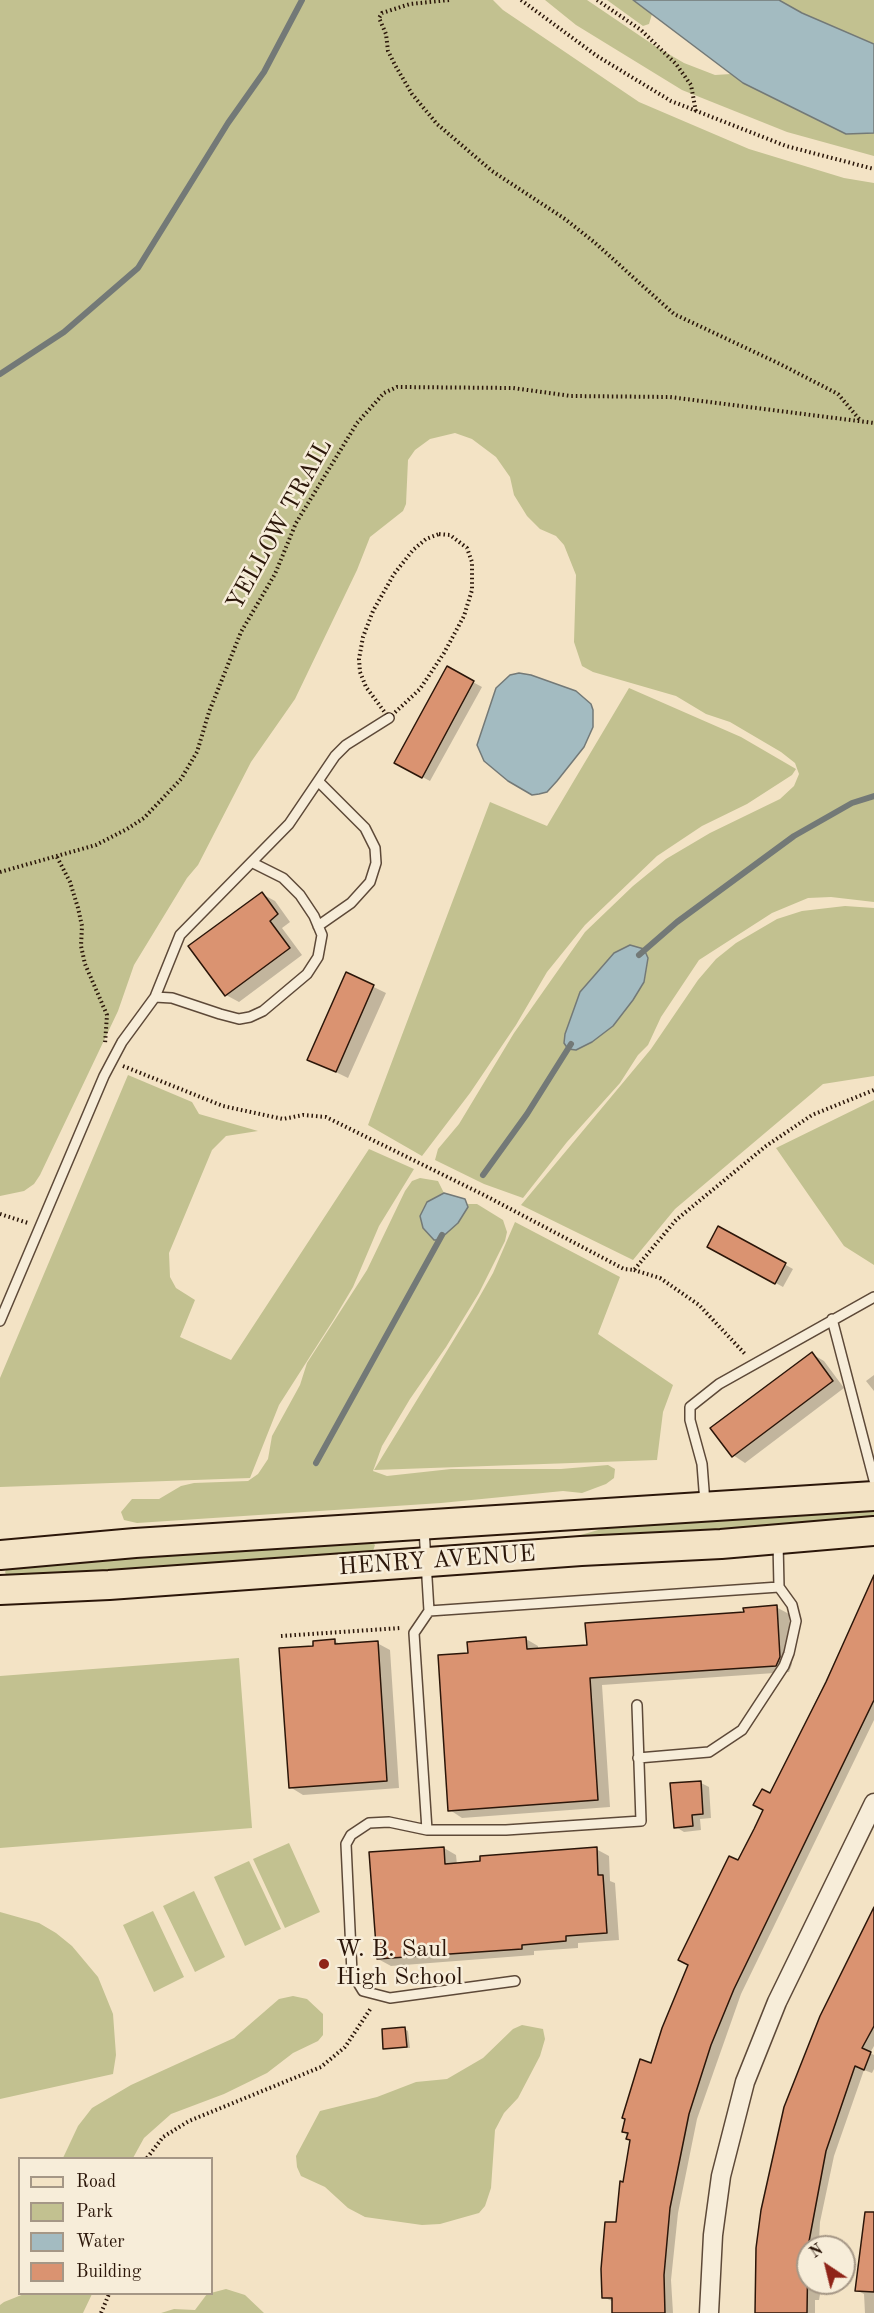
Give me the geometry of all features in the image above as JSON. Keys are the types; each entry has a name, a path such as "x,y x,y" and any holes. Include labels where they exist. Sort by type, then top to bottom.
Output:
{"main road":[{"name":"HENRY AVENUE","path":"0,1555 147,1542 424,1527 874,1496"},
{"name":"HENRY AVENUE","path":"0,1590 132,1583 426,1560 698,1546 874,1531"}],"street":[{"path":"709,2313 713,2235 721,2176 742,2092 777,2002 874,1804"}],"lane":[{"path":"0,1321 112,1060 155,997 180,935 289,824 335,756 346,744 389,718"},
{"path":"318,926 351,903 370,882 376,864 375,848 365,828 342,802 319,782"},
{"path":"155,997 172,998 230,1017 250,1017 263,1011 307,974 318,957 322,935 318,926 300,894 283,878 253,863"},
{"path":"706,1508 702,1464 690,1420 690,1407 719,1384 874,1297"},
{"path":"832,1319 874,1480"},
{"path":"424,1527 429,1611 414,1633 427,1830"},
{"path":"638,1758 709,1752 742,1730 784,1666 796,1621 792,1605 779,1587 778,1539"},
{"path":"429,1611 779,1587"},
{"path":"515,1981 390,1998 363,1991 352,1973 346,1844 351,1834 369,1823 389,1822 427,1830 506,1830 641,1821 637,1705"}],"path":[{"path":"449,0 410,4 382,13 379,18 386,34 388,51 395,65 412,94 436,124 492,171 565,219 594,242 674,314 838,394 861,420"},
{"path":"521,0 627,75 696,112 786,146 874,169"},
{"path":"597,0 641,30 676,64 691,85 696,112"},
{"name":"YELLOW TRAIL","path":"0,872 96,845 144,818 181,779 197,752 209,712 241,632 275,574 296,523 357,423 384,393 397,387 513,388 571,396 682,398 874,423"},
{"path":"439,534 450,535 467,548 472,562 472,590 444,653 420,689 389,718 366,687 360,672 359,659 363,637 372,611 413,550 426,539 439,534"},
{"path":"57,857 70,882 78,908 85,964 107,1015 105,1047 112,1060 223,1106 283,1119 303,1115 326,1117 484,1195 624,1269 660,1278 699,1305 756,1364"},
{"path":"634,1270 676,1220 766,1146 813,1115 856,1095 874,1090"},
{"path":"0,1214 40,1227"},
{"path":"282,1636 418,1627"},
{"path":"148,2157 163,2137 189,2121 321,2067 345,2047 378,1996"},
{"path":"101,2313 109,2295"}],"green space":[{"path":"0,0 493,0 503,10 639,102 749,149 844,178 874,183 874,902 831,897 808,898 772,913 699,960 661,1017 648,1045 638,1055 620,1083 567,1142 523,1198 484,1184 435,1160 438,1149 459,1124 514,1033 585,932 633,886 666,859 710,833 780,799 794,786 799,774 795,763 781,752 730,722 706,714 676,696 593,672 582,666 574,642 576,575 564,545 556,536 540,529 527,516 514,495 510,477 496,457 472,439 455,433 430,439 415,450 408,460 406,504 403,511 370,537 357,570 295,699 251,762 198,865 187,878 134,965 118,1011 40,1175 34,1184 24,1191 0,1196","holes":["614,953 644,982 613,1026 565,1034 580,992"]},
{"path":"545,0 587,0 684,63 715,75 731,74 743,83 846,134 874,133 874,156 787,132 682,90 576,25"},
{"path":"607,0 633,0 652,14 649,24 643,26"},
{"path":"779,0 874,0 874,44 802,13"},
{"path":"629,688 741,737 796,769 792,775 747,804 702,826 657,856 585,925 547,972 516,1025 470,1093 422,1156 368,1125 490,802 547,826"},
{"path":"845,906 874,908 874,1076 823,1084 675,1209 633,1260 521,1205 651,1049 698,980 716,959 736,943 777,919 802,911"},
{"path":"128,1075 192,1102 199,1114 258,1131 226,1136 212,1150 169,1253 170,1277 176,1288 195,1300 180,1337 231,1360 369,1149 414,1169 379,1226 353,1287 279,1405 250,1478 0,1487 0,1378"},
{"path":"874,1100 874,1265 844,1246 776,1148"},
{"path":"420,1178 438,1181 444,1193 427,1202 458,1223 468,1204 477,1204 503,1220 507,1232 505,1241 479,1293 382,1446 373,1471 387,1476 451,1469 561,1469 608,1465 615,1469 614,1478 606,1484 582,1493 563,1491 441,1503 137,1523 124,1520 121,1512 132,1499 159,1499 181,1486 194,1483 248,1481 258,1474 268,1459 272,1436 300,1385 307,1363 367,1270 405,1191 412,1181"},
{"path":"515,1222 620,1277 598,1334 673,1385 663,1412 657,1460 374,1470 472,1310 493,1273"},
{"path":"874,1507 874,1520 742,1533 570,1538 616,1525"},
{"path":"371,1541 375,1545 372,1554 7,1577 5,1572 9,1565"},
{"path":"239,1658 252,1828 0,1848 0,1676"},
{"path":"289,1843 320,1912 285,1928 253,1859"},
{"path":"249,1861 281,1929 245,1946 214,1877"},
{"path":"194,1891 225,1957 195,1972 163,1906"},
{"path":"153,1911 184,1977 154,1992 123,1925"},
{"path":"0,1912 39,1923 56,1933 72,1946 98,1977 113,2014 116,2055 113,2074 0,2099"},
{"path":"293,1996 307,1999 323,2014 323,2035 318,2041 293,2053 267,2073 224,2094 171,2114 144,2138 134,2157 63,2157 78,2126 92,2108 131,2085 234,2038 279,1999"},
{"path":"522,2025 543,2029 545,2039 540,2056 518,2098 504,2113 495,2130 491,2188 485,2206 479,2213 440,2224 422,2225 365,2217 348,2208 325,2187 301,2176 296,2156 320,2111 377,2097 416,2082 447,2079 483,2058 513,2029"},
{"path":"226,2289 245,2295 264,2313 161,2313 174,2309 195,2310 206,2295 213,2295 213,2292"},
{"path":"22,2295 92,2295 83,2313 0,2313 0,2305"}],"water":[{"path":"633,0 779,0 802,13 874,44 874,133 846,134 743,83"},
{"path":"519,673 576,691 591,704 593,710 593,727 584,747 547,792 532,795 508,781 484,761 477,745 496,688 510,675"},
{"path":"630,945 644,949 648,958 644,982 613,1026 592,1042 576,1050 568,1049 564,1043 565,1034 580,992 614,953"},
{"path":"444,1193 465,1199 468,1207 458,1223 439,1240 434,1240 423,1228 420,1216 427,1202"}],"building":[{"path":"447,666 474,681 422,778 394,763"},
{"path":"262,892 278,914 270,921 290,948 225,996 188,946"},
{"path":"346,972 374,985 336,1072 307,1060"},
{"path":"718,1226 786,1263 775,1284 707,1247"},
{"path":"812,1352 833,1381 732,1457 710,1428"},
{"path":"874,1575 874,1700 734,1989 711,2045 689,2114 670,2208 664,2275 665,2313 612,2313 612,2298 602,2298 601,2269 605,2222 616,2222 620,2181 623,2182 630,2140 626,2139 628,2133 622,2132 625,2119 622,2118 640,2059 651,2063 662,2028 688,1965 678,1960 729,1856 738,1860 754,1829 763,1810 753,1805 762,1789 770,1793 826,1682"},
{"path":"777,1605 780,1657 776,1666 590,1678 598,1800 448,1811 438,1655 468,1653 467,1642 526,1637 527,1649 587,1645 585,1623 744,1612 743,1608"},
{"path":"335,1639 335,1644 378,1641 387,1781 289,1788 279,1648 313,1646 313,1641"},
{"path":"701,1781 703,1814 692,1815 693,1826 674,1828 670,1783"},
{"path":"444,1847 445,1864 480,1861 480,1856 597,1847 598,1875 603,1875 607,1933 566,1936 566,1941 522,1945 522,1949 377,1959 369,1852"},
{"path":"874,1907 874,2026 862,2048 871,2052 864,2070 855,2066 826,2151 810,2235 796,2235 796,2295 807,2295 807,2313 755,2313 756,2248 761,2210 784,2107 820,2016"},
{"path":"405,2027 407,2047 383,2049 382,2029"},
{"path":"865,2212 874,2212 874,2292 856,2291"}],"waterway":[{"path":"0,374 64,332 138,268 228,123 264,72 302,0"},
{"path":"639,955 677,922 794,836 852,803 874,796"},
{"path":"483,1175 527,1114 571,1044"},
{"path":"316,1463 442,1235"}],"place":[{"name":"W. B. Saul High School","path":"324,1964"}]}
